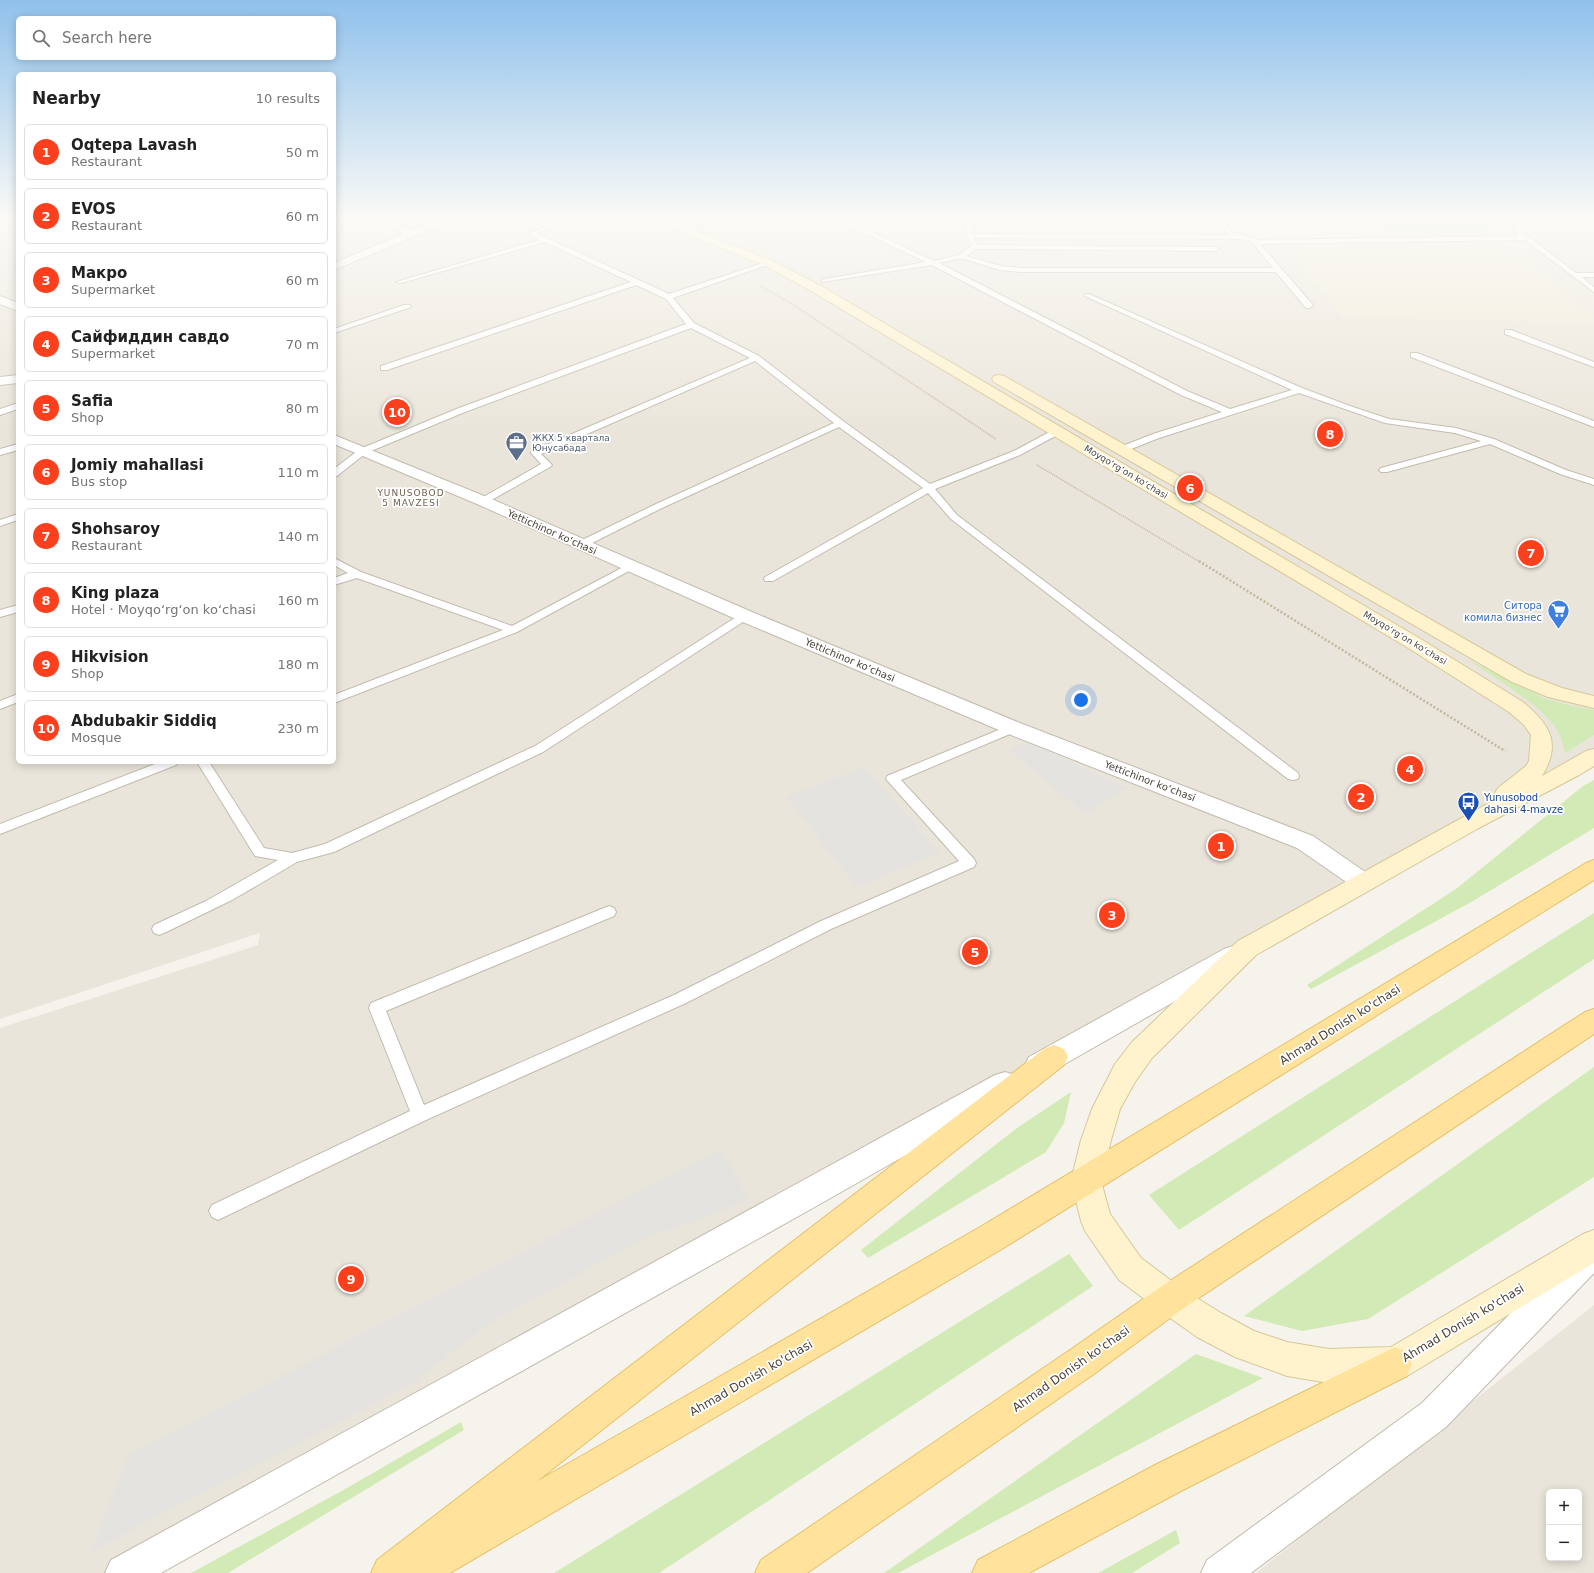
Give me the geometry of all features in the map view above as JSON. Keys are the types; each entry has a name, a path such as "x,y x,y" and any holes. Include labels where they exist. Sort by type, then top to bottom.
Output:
{"main road":[{"name":"Moyqoʻrgʻon koʻchasi","path":"818,289 1412,642 1516,707 1531,720 1541,735 1540,761 1534,771 1469,823"},
{"path":"839,289 963,359"},
{"name":"Moyqoʻrgʻon koʻchasi","path":"984,370 1519,678 1543,689 1567,697 1594,702"},
{"path":"1469,823 1571,770 1594,756"},
{"name":"Ahmad Donish ko'chasi","path":"1469,823 1247,948 1142,1050 1114,1090 1096,1140 1086,1180 1096,1221 1130,1268 1170,1299 1209,1325 1247,1345 1288,1359 1329,1366 1395,1364 1594,1245"},
{"name":"Ahmad Donish ko'chasi","path":"414,1573 991,1238 1594,869"},
{"name":"Ahmad Donish ko'chasi","path":"774,1573 1082,1362 1170,1299 1594,1020"},
{"path":"390,1573 1054,1057"},
{"path":"991,1573 1168,1478 1395,1364"}],"street":[{"path":"0,300 16,306"},
{"name":"Yettichinor ko‘chasi","path":"336,440 483,501 580,545 634,566 745,616 1013,728 1305,842 1363,882"},
{"path":"124,1573 802,1198 1247,948"},
{"path":"1220,1573 1434,1415 1594,1251"}],"lane":[{"path":"384,368 615,289"},
{"path":"653,289 669,297 691,325 756,358 840,423 929,488 954,517 1293,776"},
{"path":"669,297 690,289"},
{"path":"984,289 1184,393 1229,412"},
{"path":"1295,289 1309,306"},
{"path":"1087,295 1300,390 1347,408 1388,421 1456,431 1491,441 1563,472 1594,482"},
{"path":"336,330 407,307"},
{"path":"336,472 363,451 462,410 691,325"},
{"path":"1508,332 1594,365"},
{"path":"1414,355 1594,424"},
{"path":"483,501 547,465 535,453 756,358"},
{"path":"1123,449 1229,412 1300,390"},
{"path":"0,412 16,407"},
{"path":"580,545 659,506 840,423"},
{"path":"769,579 929,488 1017,453 1058,431"},
{"path":"1384,470 1491,441"},
{"path":"0,452 16,448"},
{"path":"0,523 16,518"},
{"path":"336,562 357,574 513,630"},
{"path":"336,698 513,630 634,566"},
{"path":"336,581 357,574"},
{"path":"0,614 16,609"},
{"path":"159,928 192,916 236,893 292,858 329,848 539,749 745,616"},
{"path":"0,705 16,699"},
{"path":"218,1211 420,1115 680,998 826,925 969,863 892,778 1013,728"},
{"path":"0,829 167,764"},
{"path":"204,764 260,852 292,858"},
{"path":"420,1115 377,1008 609,912"}],"path":[{"path":"766,289 792,304 1017,453 1197,560 1505,751"}],"shaded area":[{"name":"YUNUSOBOD 5 MAVZESI","path":"0,289 16,289 16,764 336,764 336,289 1594,289 1594,756 124,1573 0,1573 0,1028 258,945 260,933 0,1019"},
{"path":"1321,289 1559,289 1594,319 1594,322 1343,318"},
{"path":"1027,742 1128,788 1085,814 1009,750"},
{"path":"864,767 940,852 857,887 786,797"},
{"path":"721,1149 748,1198 709,1217 645,1238 490,1323 409,1386 91,1551 128,1455"},
{"path":"1594,1305 1594,1573 1256,1573"}],"green space":[{"path":"1467,659 1546,699 1594,710 1594,735 1565,753 1559,733 1547,717 1526,699"},
{"path":"1594,780 1594,828 1473,901 1311,989 1307,985 1456,889 1583,786"},
{"path":"1594,913 1594,959 1179,1230 1149,1195"},
{"path":"1594,1067 1594,1177 1368,1319 1302,1331 1244,1316"},
{"path":"1071,1092 1064,1123 1046,1152 868,1258 861,1250 1017,1128"},
{"path":"1069,1254 1093,1286 659,1573 554,1573"},
{"path":"1196,1354 1263,1378 898,1573 884,1573"},
{"path":"461,1422 464,1430 228,1573 191,1573 347,1488"},
{"path":"1176,1530 1180,1543 1132,1573 1098,1573"}],"place":[{"name":"Abdubakir Siddiq","path":"397,412"},
{"name":"King plaza","path":"1330,434"},
{"name":"ЖКХ 5 квартала Юнусабада","path":"517,462"},
{"name":"Jomiy mahallasi","path":"1190,488"},
{"name":"Shohsaroy","path":"1531,553"},
{"name":"Ситора комила бизнес","path":"1558,630"},
{"name":"Сайфиддин савдо","path":"1410,769"},
{"name":"EVOS","path":"1361,797"},
{"name":"Yunusobod dahasi 4-mavze","path":"1469,822"},
{"name":"Oqtepa Lavash","path":"1221,846"},
{"name":"Макро","path":"1112,915"},
{"name":"Safia","path":"975,952"},
{"name":"Hikvision","path":"351,1279"}],"district":[{"name":"YUNUSOBOD 5 MAVZESI","path":"411,498"}]}
